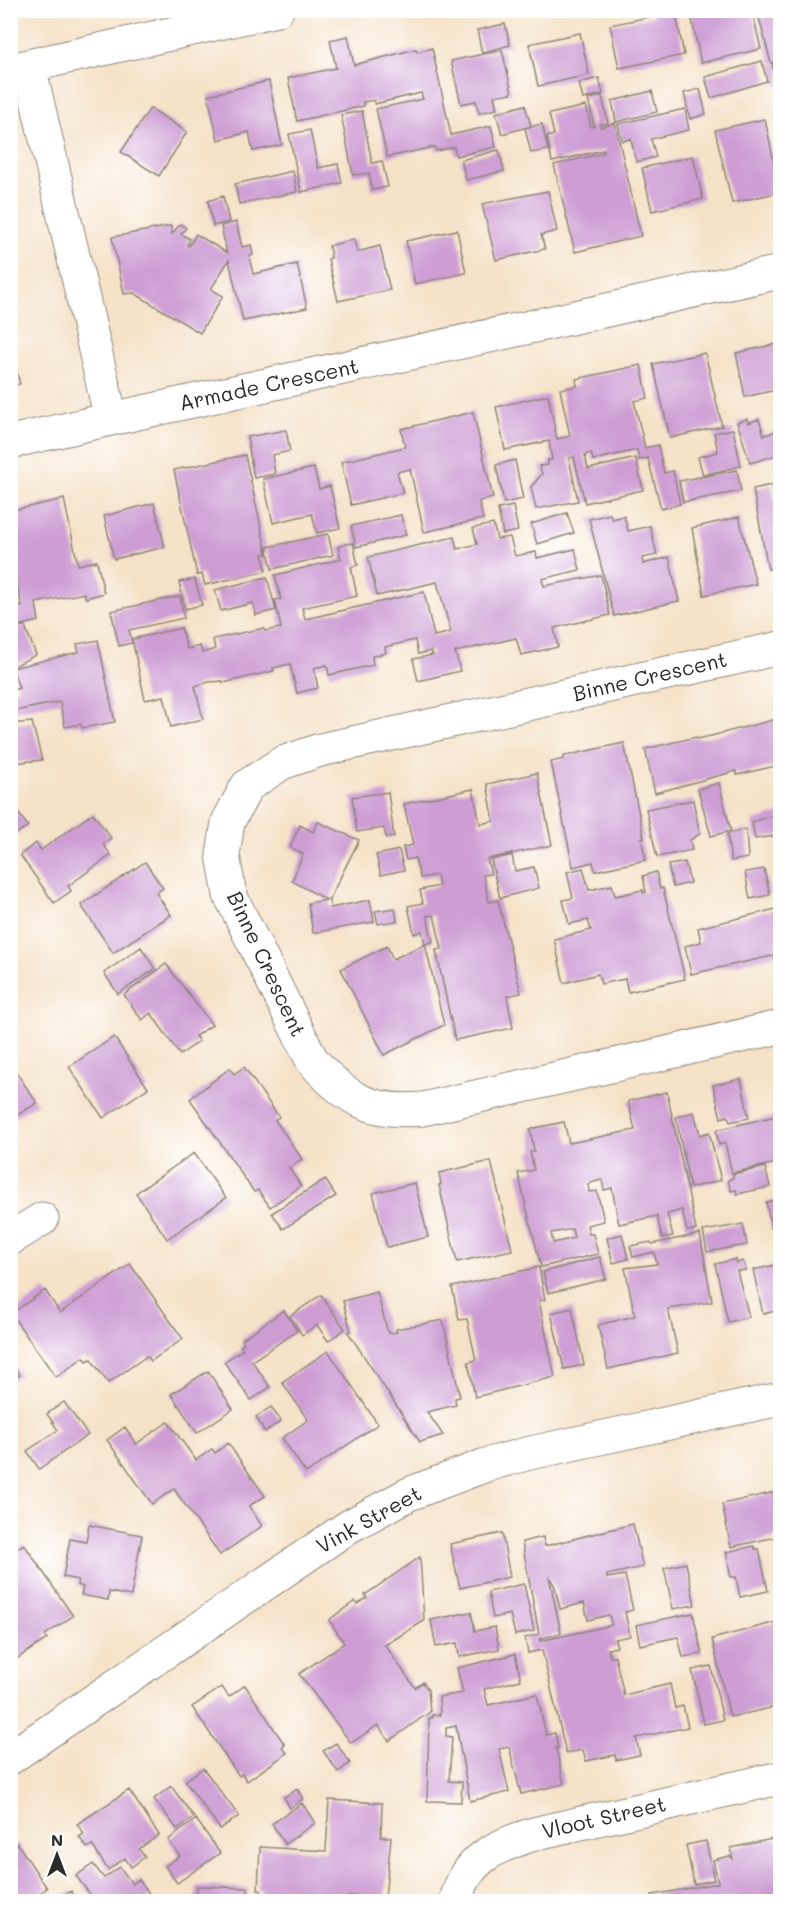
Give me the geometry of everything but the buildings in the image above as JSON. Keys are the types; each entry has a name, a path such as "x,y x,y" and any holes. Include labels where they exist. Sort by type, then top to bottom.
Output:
{"street":[{"path":"111,420 20,68 276,10"},
{"name":"Armade Crescent","path":"10,442 780,272"},
{"name":"Binne Crescent","path":"780,648 320,750 282,763 247,786 228,822 223,855 230,895 312,1060 330,1081 354,1099 379,1109 402,1111 423,1109 780,1027"},
{"path":"10,1239 42,1219"},
{"name":"Vink Street","path":"10,1758 348,1527 409,1494 486,1465 526,1454 780,1399"},
{"name":"Vloot Street","path":"456,1902 472,1867 497,1845 537,1833 780,1778"}]}
